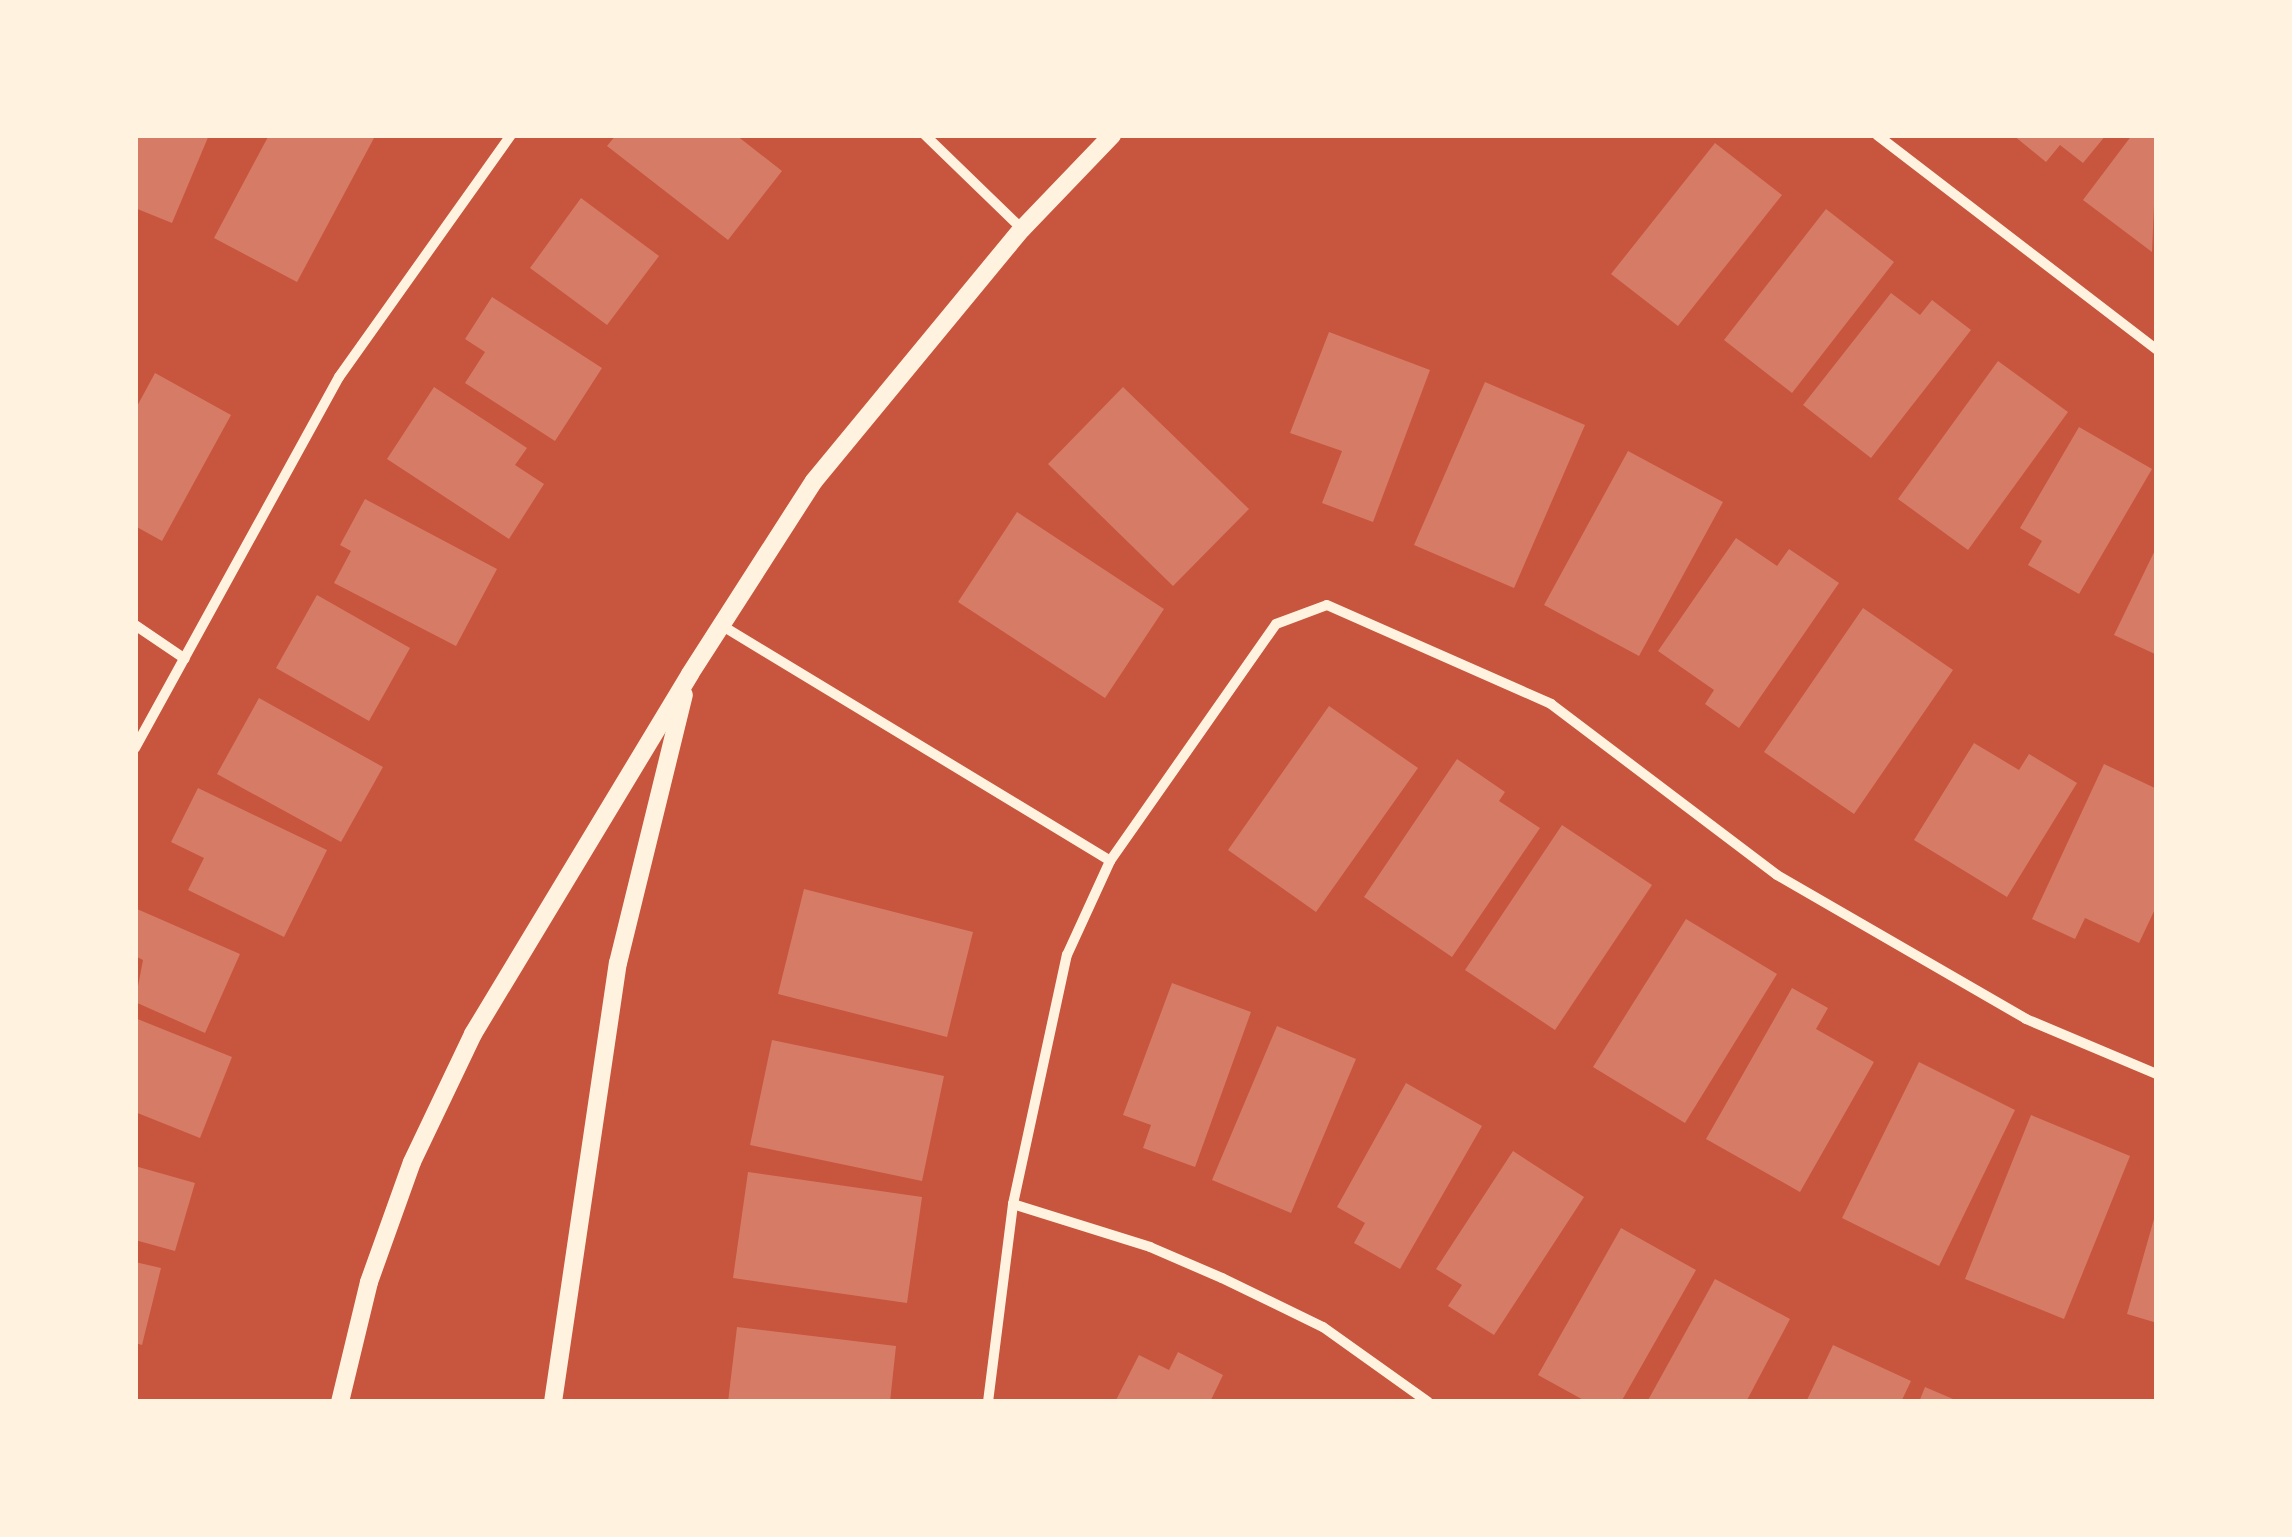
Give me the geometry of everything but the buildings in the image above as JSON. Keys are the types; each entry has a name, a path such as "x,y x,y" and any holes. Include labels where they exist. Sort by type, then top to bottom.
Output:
{"street":[{"path":"135,748 339,377 511,135"},
{"path":"925,135 1022,228"},
{"path":"340,1402 369,1282 442,1098 474,1034 690,674 814,482 1022,228 1112,135"},
{"path":"1877,135 2157,350"},
{"path":"988,1402 1013,1204 1067,955 1110,861 1276,624 1327,605 1551,704 1777,875 2026,1019 2157,1074"},
{"path":"135,625 185,659"},
{"path":"721,625 1110,861"},
{"path":"553,1402 618,962 690,674"},
{"path":"1013,1204 1150,1247 1222,1278 1323,1327 1428,1402"}]}
